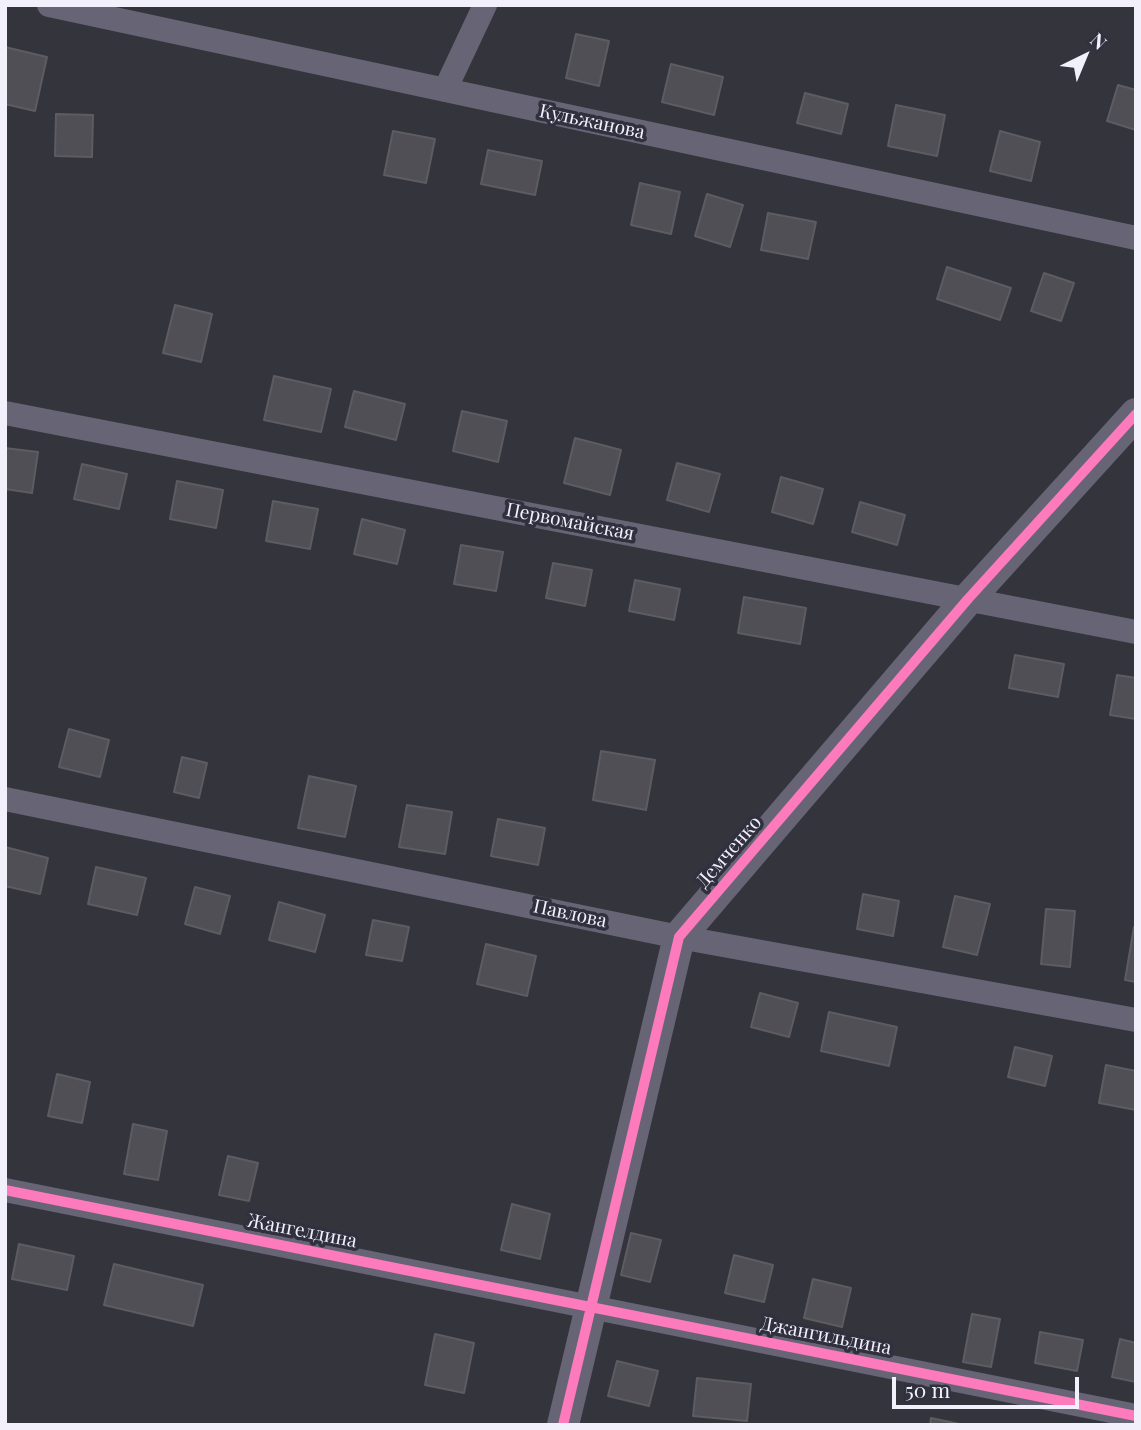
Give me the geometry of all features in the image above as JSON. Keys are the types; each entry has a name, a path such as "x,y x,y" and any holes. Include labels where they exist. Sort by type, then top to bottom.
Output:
{"street":[{"name":"Кульжанова","path":"49,5 1136,238"},
{"path":"445,90 485,5"},
{"name":"Первомайская","path":"5,413 1136,632"},
{"name":"Демченко","path":"564,1425 679,937 968,599 1136,414"},
{"name":"Павлова","path":"5,799 679,937 1136,1020"},
{"name":"Жангелдина","path":"5,1190 592,1307"},
{"name":"Джангильдина","path":"592,1307 1136,1416"}],"building":[{"path":"576,34 609,41 599,86 566,78"},
{"path":"5,47 47,57 35,111 5,104"},
{"path":"671,64 723,77 714,115 662,102"},
{"path":"1118,85 1136,90 1136,130 1107,121"},
{"path":"805,93 848,104 841,134 797,123"},
{"path":"896,105 945,115 937,156 888,146"},
{"path":"56,114 93,115 92,157 55,156"},
{"path":"393,131 435,139 426,183 384,175"},
{"path":"1000,131 1040,142 1031,181 990,171"},
{"path":"488,150 542,161 535,195 481,184"},
{"path":"640,183 680,192 671,234 631,225"},
{"path":"707,194 743,205 730,247 695,236"},
{"path":"768,213 816,222 808,259 761,250"},
{"path":"947,267 1011,288 1000,320 937,299"},
{"path":"1044,273 1074,283 1061,321 1031,311"},
{"path":"175,305 212,314 201,362 163,353"},
{"path":"274,376 331,389 321,432 264,420"},
{"path":"354,391 405,404 396,440 345,427"},
{"path":"462,411 507,421 498,462 453,451"},
{"path":"575,438 621,450 610,495 564,483"},
{"path":"5,448 38,452 32,493 5,489"},
{"path":"677,463 720,474 709,512 667,500"},
{"path":"82,464 127,474 119,509 74,499"},
{"path":"781,477 823,489 813,524 772,512"},
{"path":"177,481 223,490 216,528 170,519"},
{"path":"273,501 318,509 310,549 266,541"},
{"path":"860,502 905,515 897,545 852,532"},
{"path":"362,519 405,530 397,564 354,554"},
{"path":"461,545 503,552 496,591 454,584"},
{"path":"553,563 592,570 585,606 546,598"},
{"path":"635,580 680,589 674,620 629,611"},
{"path":"744,597 806,608 800,644 738,633"},
{"path":"1015,655 1064,664 1058,697 1009,688"},
{"path":"1117,675 1136,678 1136,719 1110,715"},
{"path":"69,729 109,740 100,777 59,767"},
{"path":"601,751 655,760 646,810 593,800"},
{"path":"182,757 207,763 199,798 174,792"},
{"path":"309,776 356,786 345,837 298,828"},
{"path":"407,805 452,812 445,854 399,847"},
{"path":"498,819 545,828 538,865 491,856"},
{"path":"5,847 48,858 40,894 5,886"},
{"path":"96,867 146,878 137,915 88,904"},
{"path":"195,887 230,896 220,934 185,924"},
{"path":"863,894 899,901 893,936 857,929"},
{"path":"955,896 990,904 977,955 943,947"},
{"path":"279,902 325,915 315,952 269,940"},
{"path":"1046,909 1075,911 1070,967 1041,964"},
{"path":"373,920 409,927 402,961 366,955"},
{"path":"1136,927 1136,982 1125,980"},
{"path":"486,944 536,956 527,996 477,984"},
{"path":"760,993 798,1003 789,1037 751,1027"},
{"path":"829,1012 897,1027 889,1066 821,1051"},
{"path":"1015,1047 1052,1056 1045,1086 1008,1077"},
{"path":"1106,1065 1136,1071 1136,1110 1099,1103"},
{"path":"57,1074 90,1082 82,1123 48,1116"},
{"path":"133,1124 167,1131 158,1180 124,1174"},
{"path":"228,1156 258,1163 249,1201 219,1195"},
{"path":"512,1204 550,1214 540,1259 501,1250"},
{"path":"631,1233 661,1240 650,1282 621,1275"},
{"path":"19,1244 74,1256 67,1290 12,1279"},
{"path":"734,1255 773,1265 764,1302 725,1293"},
{"path":"114,1264 203,1285 193,1326 104,1305"},
{"path":"813,1279 851,1288 842,1327 804,1318"},
{"path":"972,1314 1000,1319 991,1367 963,1362"},
{"path":"1040,1332 1083,1340 1077,1371 1035,1363"},
{"path":"435,1334 474,1343 464,1393 425,1385"},
{"path":"1120,1339 1136,1343 1136,1382 1112,1377"},
{"path":"617,1361 658,1371 649,1406 608,1396"},
{"path":"697,1378 751,1384 747,1421 693,1416"},
{"path":"931,1418 964,1425 930,1425"}],"cycle path":[{"path":"563,1425 679,937 968,599 1136,414"},
{"path":"5,1190 1136,1416"}]}
